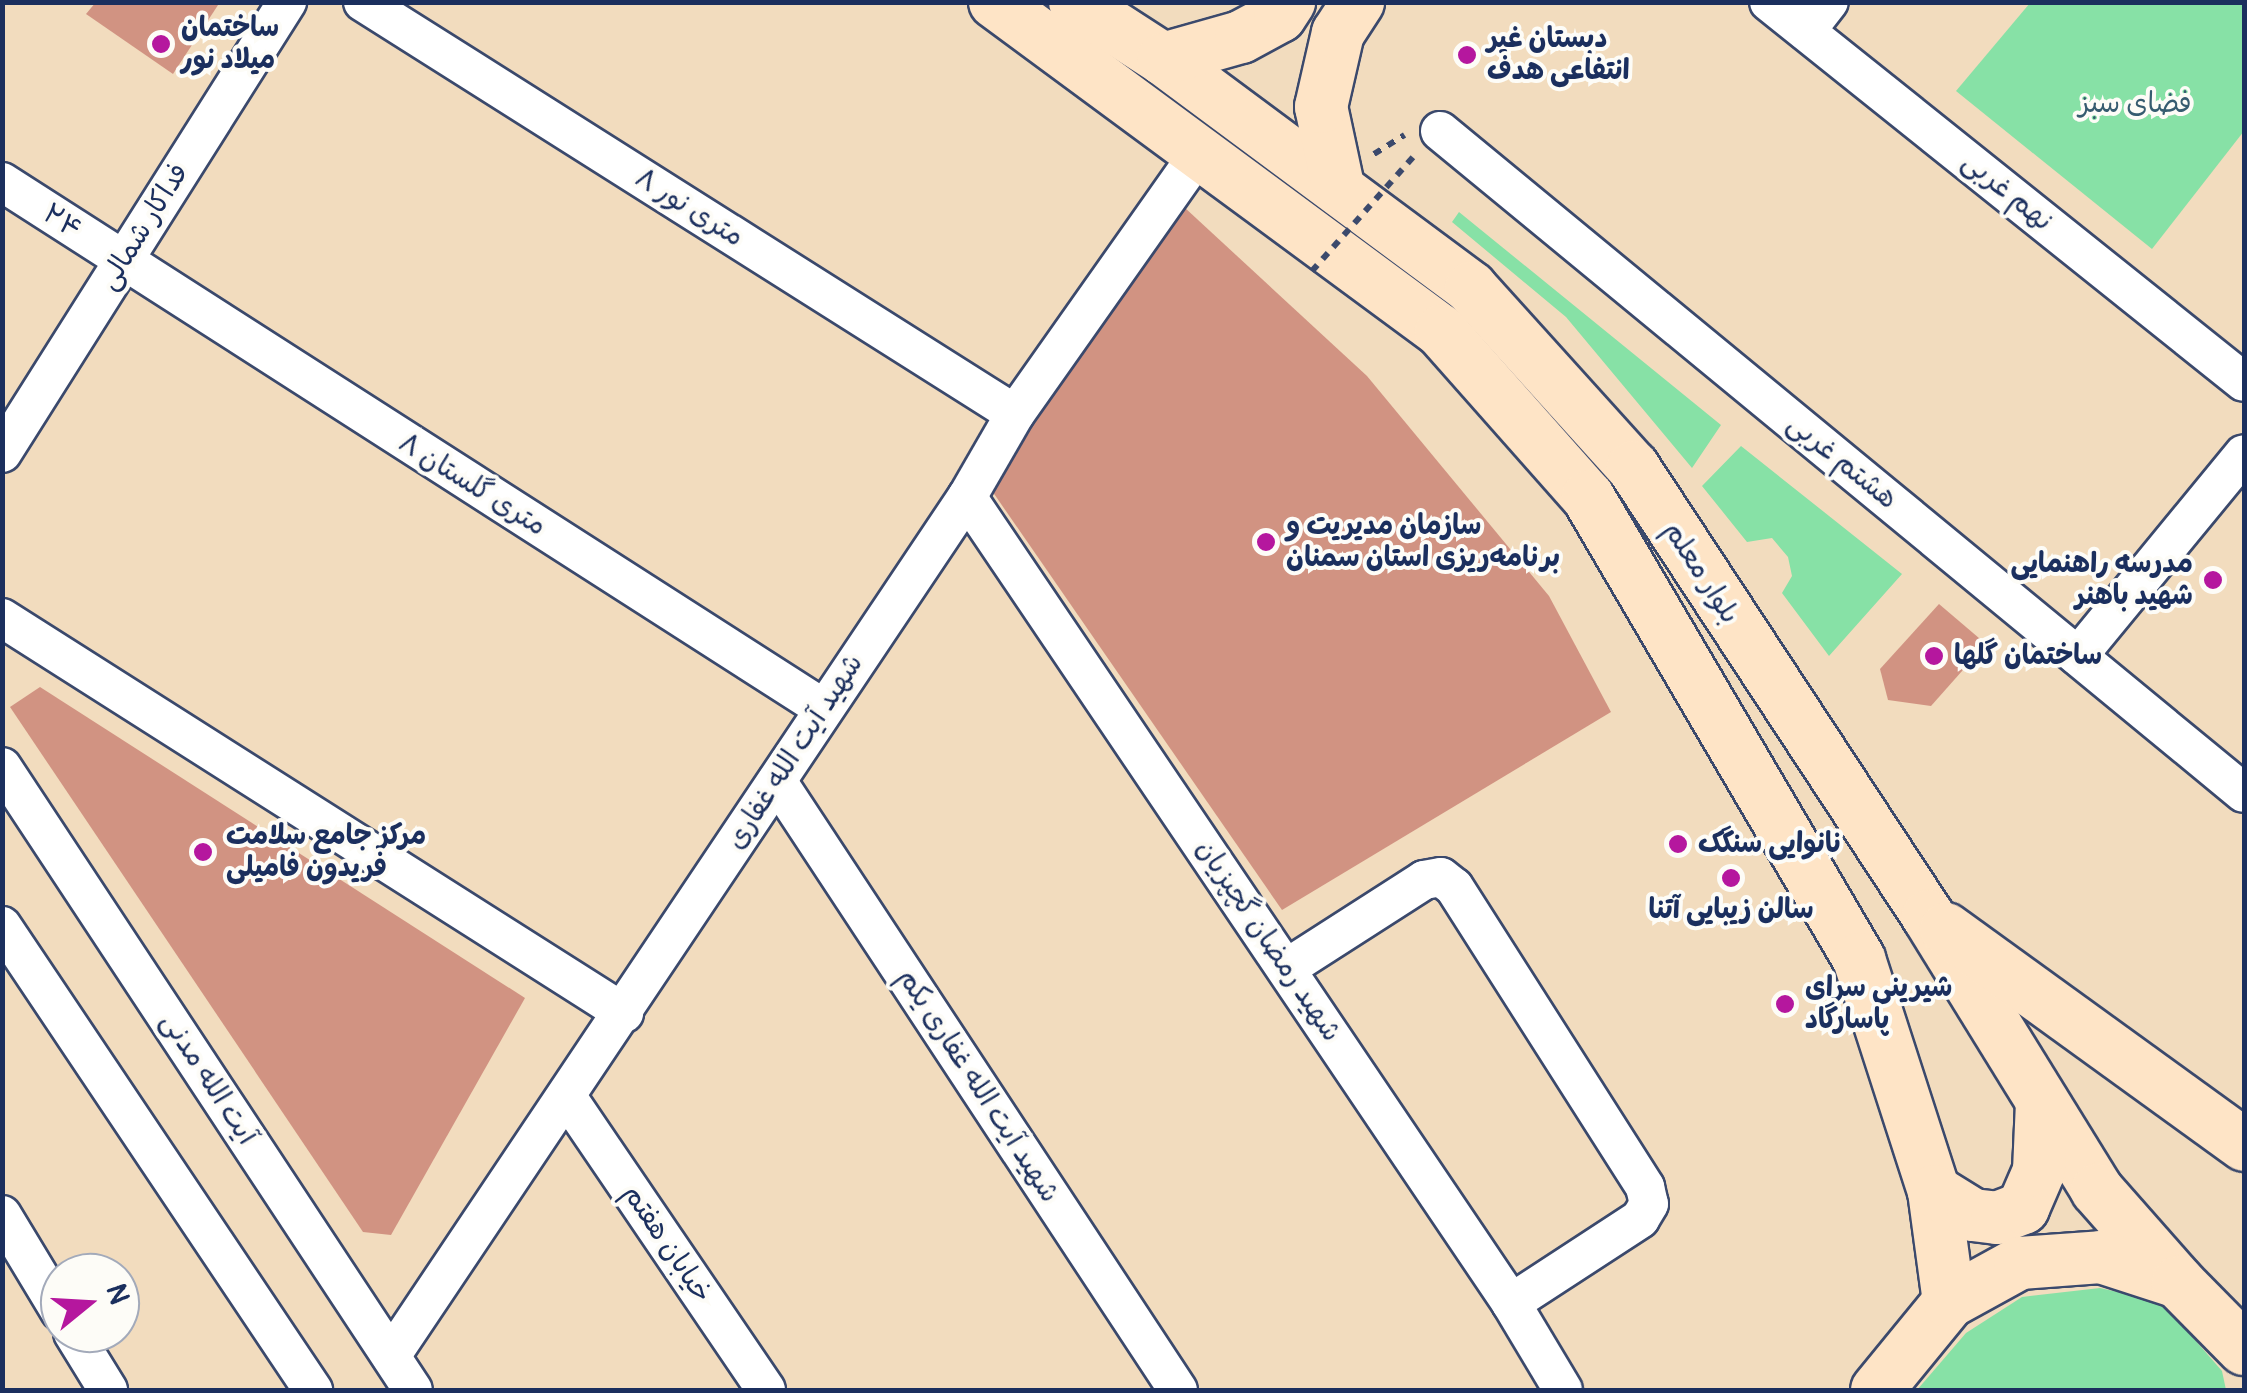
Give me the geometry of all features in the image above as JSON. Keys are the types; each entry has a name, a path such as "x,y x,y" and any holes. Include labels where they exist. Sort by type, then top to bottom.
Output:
{"main road":[{"name":"بلوار معلم","path":"996,2 1201,150 1440,331 1588,497 1859,958 1934,1191 1949,1302"},
{"name":"بلوار معلم","path":"1075,2 1164,59 1471,288 1633,467 1928,916 2097,1190 2178,1282 2243,1341"},
{"path":"1338,186 1321,107 1338,33 1358,2"},
{"path":"1164,59 1241,37 1284,9"},
{"path":"1284,9 1280,38 1294,62 1308,66 1332,58"},
{"path":"1928,916 2244,1145"},
{"path":"1934,1191 1973,1215 1997,1218 2023,1208 2039,1172 2042,1102"},
{"path":"1877,1390 1949,1302 2020,1263 2101,1257 2178,1282"}],"street":[{"name":"فداکار شمالی","path":"2,453 288,2"},
{"name":"۸ متری نور","path":"362,2 1015,414"},
{"name":"نهم غربی","path":"1770,2 1817,17 2244,382"},
{"name":"هشتم غربی","path":"1428,143 2078,656 2244,793"},
{"name":"شهید آیت الله غفاری","path":"390,1356 568,1098 777,781 821,707 967,497 1015,414 1201,150"},
{"name":"۲۴","path":"2,182 122,263"},
{"name":"۸ متری گلستان","path":"122,263 821,707"},
{"path":"2078,656 2244,454"},
{"name":"شهید رمضان گچپزیان","path":"967,497 1511,1303 1563,1390"},
{"path":"2,618 624,1013"},
{"name":"آیت الله مدنی","path":"2,767 413,1390"},
{"name":"شهید آیت الله غفاری یکم","path":"777,781 1178,1390"},
{"path":"1287,968 1424,880 1441,877 1454,887 1645,1187 1649,1204 1640,1219 1511,1303"},
{"path":"2,926 313,1390"},
{"name":"خیابان هفتم","path":"568,1098 766,1390"},
{"path":"2,1215 40,1278"},
{"path":"85,1353 108,1390"}],"path":[{"path":"1312,271 1428,143"}],"green space":[{"name":"فضای سبز","path":"2030,3 2244,3 2244,131 2152,249 1956,91"},
{"path":"1459,212 1721,425 1692,468 1566,317 1452,222"},
{"path":"1741,446 1902,574 1829,656 1782,593 1792,576 1788,557 1772,538 1747,542 1702,486"},
{"path":"2100,1288 2162,1302 2222,1371 2226,1390 1917,1390 1966,1333 2022,1297"}],"building":[{"name":"ساختمان میلاد نور","path":"96,2 220,2 173,74 86,14"},
{"name":"سازمان مدیریت و برنامه‌ریزی استان سمنان","path":"1184,207 1367,376 1549,596 1611,712 1282,910 990,488"},
{"name":"ساختمان گلها","path":"1939,604 1986,644 1931,706 1888,700 1880,669"},
{"name":"مرکز جامع سلامت فریدون فامیلی","path":"40,687 525,998 391,1235 363,1232 10,707"}],"place":[{"name":"ساختمان میلاد نور","path":"161,44"},
{"name":"دبستان غیر انتفاعی هدف","path":"1467,55"},
{"name":"سازمان مدیریت و برنامه‌ریزی استان سمنان","path":"1266,542"},
{"name":"مدرسه راهنمایی شهید باهنر","path":"2213,580"},
{"name":"ساختمان گلها","path":"1934,656"},
{"name":"نانوایی سنگک","path":"1678,844"},
{"name":"مرکز جامع سلامت فریدون فامیلی","path":"203,852"},
{"name":"سالن زیبایی آتنا","path":"1731,878"},
{"name":"شیرینی سرای پاسارگاد","path":"1785,1004"}]}
